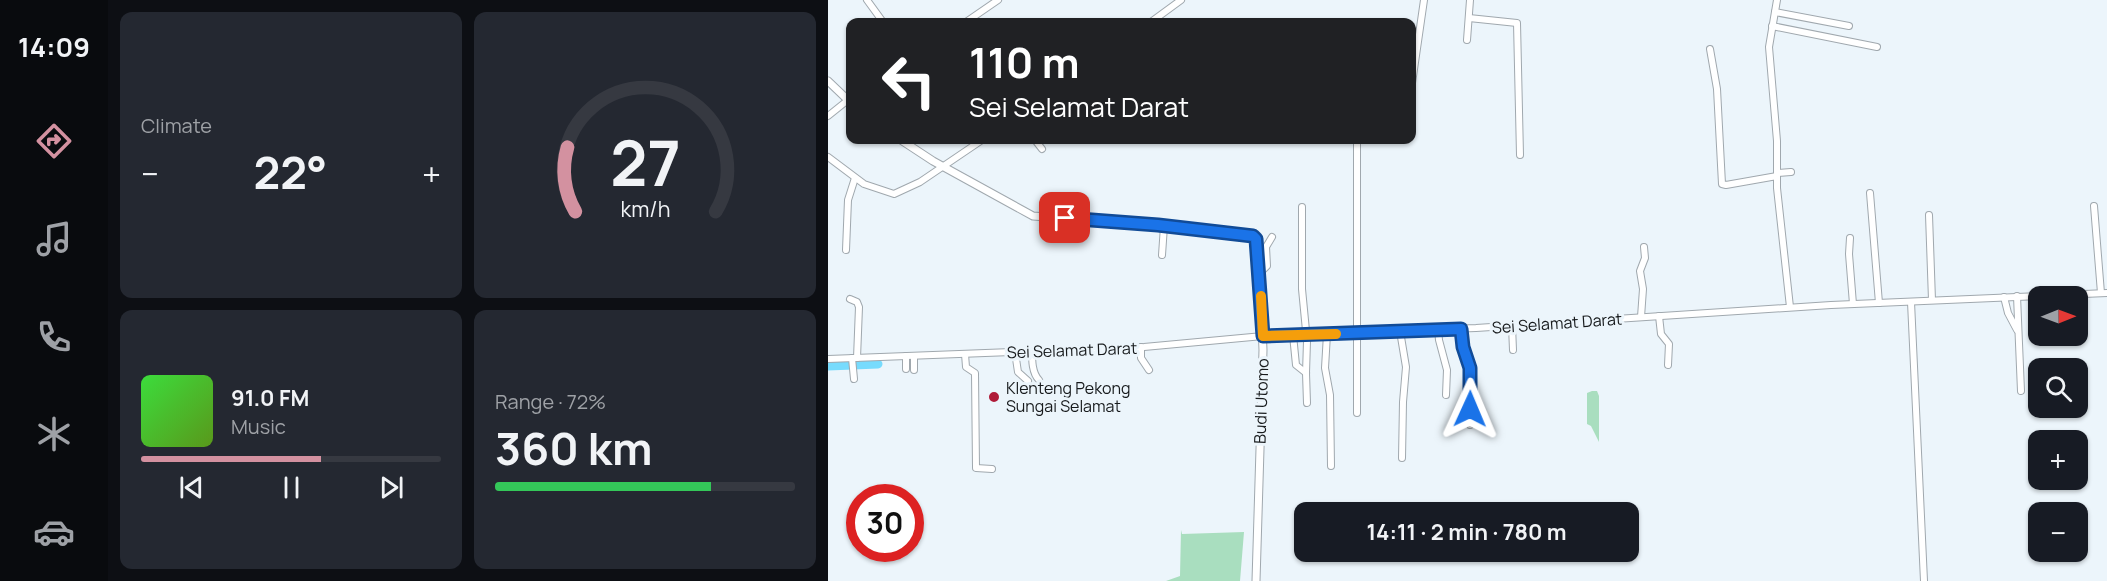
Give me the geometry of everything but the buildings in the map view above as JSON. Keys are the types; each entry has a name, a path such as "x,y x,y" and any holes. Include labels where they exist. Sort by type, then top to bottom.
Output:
{"street":[{"path":"867,0 880,18"},
{"path":"972,18 998,0"},
{"path":"1156,18 1181,0"},
{"path":"1416,60 1424,0"},
{"path":"1467,40 1470,0"},
{"path":"1777,0 1769,47 1777,141 1777,175 1790,307"},
{"path":"1774,12 1849,26"},
{"path":"1468,18 1517,23 1520,155"},
{"path":"1772,26 1877,47"},
{"path":"1710,49 1717,89 1722,184 1791,172"},
{"path":"828,81 846,98"},
{"path":"828,116 846,103"},
{"name":"Budi Utomo","path":"908,144 1033,216 1164,226 1253,236 1256,239 1263,339 1256,581"},
{"path":"828,157 855,178 876,189 894,194 920,182 976,144"},
{"path":"1038,144 1042,149"},
{"path":"1357,144 1358,413"},
{"path":"846,250 848,200 855,178"},
{"path":"1870,193 1879,303"},
{"path":"2094,206 2104,293"},
{"path":"1302,207 1302,289 1307,341 1307,403"},
{"path":"1929,215 1932,300"},
{"path":"1162,255 1164,226"},
{"path":"1260,273 1267,266 1266,247 1272,237"},
{"path":"1850,238 1853,304"},
{"path":"1641,317 1643,289 1640,271 1645,258 1644,247"},
{"name":"Sei Selamat Darat","path":"828,359 914,358 1032,351 1141,352 1263,339 1294,342 1359,335 1461,334 1512,331 1641,317 1659,321 1790,307 1879,303 1912,305 1932,300 2006,302 2017,296 2104,293"},
{"path":"2017,296 2021,391"},
{"path":"850,299 857,302 859,307 854,379"},
{"path":"2006,302 2019,333"},
{"path":"1912,305 1924,581"},
{"path":"1659,321 1664,339 1669,344 1668,365"},
{"path":"1512,331 1513,350"},
{"path":"1401,334 1406,367 1402,458"},
{"path":"1461,334 1470,368 1470,425"},
{"path":"1438,335 1447,370 1446,395"},
{"path":"1327,340 1325,368 1330,395 1331,466"},
{"path":"1294,342 1296,365 1306,373"},
{"path":"1032,351 1032,361 1039,380"},
{"path":"1015,352 1018,372 1028,381"},
{"path":"1141,352 1149,370"},
{"path":"965,355 965,365 975,373 976,468 992,469"},
{"path":"906,357 906,369"},
{"path":"914,358 914,370"}],"green space":[{"path":"1597,391 1599,396 1599,442 1591,426 1587,424 1587,393"},
{"path":"1181,530 1182,534 1244,532 1240,581 1166,581 1180,576"}],"waterway":[{"path":"828,366 878,364"}],"slow traffic":[{"path":"1261,296 1263,336 1336,334"}],"place":[{"name":"Klenteng Pekong Sungai Selamat","path":"994,397"}],"route":[{"path":"1065,218 1158,225 1253,236 1256,239 1259,260 1263,336 1461,329 1463,347 1470,368 1470,409"}]}
